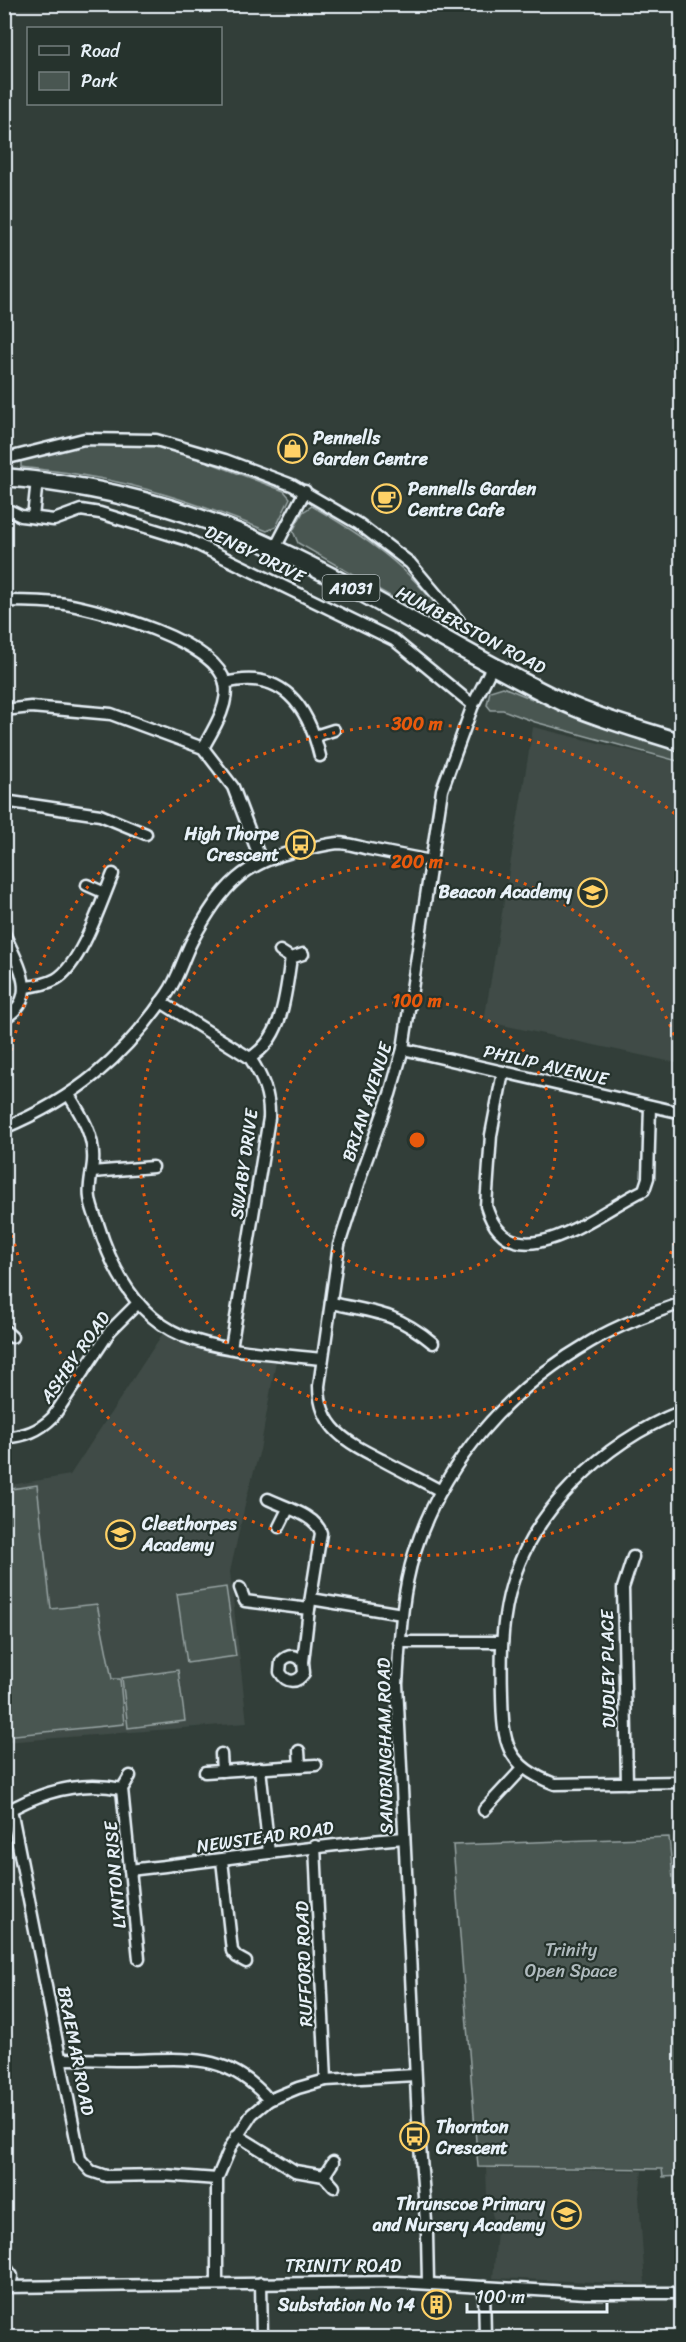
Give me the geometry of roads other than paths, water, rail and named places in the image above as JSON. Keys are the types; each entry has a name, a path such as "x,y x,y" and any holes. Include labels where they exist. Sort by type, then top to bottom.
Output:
{"main road":[{"name":"HUMBERSTON ROAD","path":"4,477 38,480 128,497 181,512 275,548 567,704 681,743"}],"street":[{"path":"12,457 84,439 156,440 225,459 305,491 359,524 410,563 459,621"},
{"path":"33,517 38,480"},
{"path":"275,548 305,491"},
{"name":"DENBY DRIVE","path":"4,508 21,516 54,519 81,510 100,513 188,540 394,640 473,705"},
{"path":"4,600 64,604 157,629 202,654 216,666 225,683 220,715 203,748"},
{"name":"BRIAN AVENUE","path":"441,1491 352,1444 334,1429 327,1419 319,1398 322,1359 339,1245 403,1049 445,780 473,705 493,665"},
{"path":"225,683 251,679 267,682 284,690 303,710 315,736 320,756"},
{"path":"4,710 32,707 111,714 203,748 233,787 261,861"},
{"path":"315,736 334,730"},
{"path":"4,801 100,815 146,834"},
{"path":"4,1128 69,1095 92,1079 113,1059 138,1032 169,992 191,943 214,902 236,879 261,861 290,852 339,843 431,861"},
{"path":"25,987 58,978 76,959 113,874"},
{"path":"87,885 105,893"},
{"path":"4,933 23,976 25,987 22,1001 15,1013 4,1018"},
{"path":"280,951 291,958"},
{"path":"291,958 303,954"},
{"path":"250,1058 261,1052 282,1014 291,958"},
{"name":"SWABY DRIVE","path":"161,1002 250,1058 260,1072 270,1102 231,1348"},
{"name":"PHILIP AVENUE","path":"403,1049 681,1113"},
{"path":"503,1072 491,1135 486,1206 489,1216 502,1234 521,1243 541,1243 560,1236 644,1190 648,1178 650,1106"},
{"path":"69,1095 85,1122 91,1138 94,1155 89,1189 90,1200 108,1255 116,1272 138,1303 161,1324 185,1337 231,1348 322,1359"},
{"path":"92,1172 153,1167"},
{"name":"ASHBY ROAD","path":"4,1438 33,1432 53,1416 110,1331 138,1303"},
{"path":"331,1303 394,1317 419,1331 433,1343"},
{"name":"SANDRINGHAM ROAD","path":"428,2283 428,2234 415,2075 397,1684 402,1614 414,1555 441,1491 467,1450 486,1427 527,1386 548,1369 601,1336 637,1319 681,1303"},
{"path":"681,1411 645,1429 613,1450 586,1472 552,1508 534,1534 520,1564 509,1594 502,1642 503,1732 511,1752 523,1768 555,1784 681,1782"},
{"path":"268,1499 309,1519 320,1529 303,1662"},
{"path":"279,1527 288,1509"},
{"name":"DUDLEY PLACE","path":"627,1783 623,1588 633,1557"},
{"path":"240,1588 245,1601 310,1604 402,1614"},
{"path":"399,1642 502,1642"},
{"path":"299,1751 300,1766"},
{"path":"221,1754 222,1771"},
{"path":"205,1772 316,1765"},
{"path":"260,1768 269,1853"},
{"path":"484,1810 523,1768"},
{"path":"8,1811 35,1797 58,1789 112,1786 122,1788 130,1776"},
{"name":"LYNTON RISE","path":"122,1788 139,1959"},
{"name":"BRAEMAR ROAD","path":"8,1811 80,2159 91,2171 106,2176 163,2175 217,2179"},
{"name":"NEWSTEAD ROAD","path":"130,1870 222,1860 315,1846 404,1838"},
{"name":"RUFFORD ROAD","path":"315,1846 326,2080"},
{"path":"222,1860 232,1951 246,1962"},
{"path":"224,1961 232,1951"},
{"path":"61,2059 185,2058 201,2060 219,2065 245,2077 256,2085 269,2100"},
{"path":"217,2284 217,2179 237,2135 252,2114 269,2100 326,2080 415,2075"},
{"path":"237,2135 295,2171 324,2176 334,2187"},
{"path":"324,2176 333,2162"},
{"path":"4,2265 12,2276 7,2287"},
{"path":"261,2283 262,2337"},
{"name":"TRINITY ROAD","path":"7,2287 428,2283 586,2293 681,2294"},
{"path":"484,2287 485,2337"}],"place":[{"name":"Pennells Garden Centre","path":"292,448"},
{"name":"Pennells Garden Centre Cafe","path":"387,499"},
{"name":"High Thorpe Crescent","path":"300,844"},
{"name":"Beacon Academy","path":"593,892"},
{"name":"Cleethorpes Academy","path":"121,1534"},
{"name":"Thornton Crescent","path":"415,2137"},
{"name":"Thrunscoe Primary and Nursery Academy","path":"566,2214"},
{"name":"Substation No 14","path":"436,2305"}],"park label":[{"name":"Trinity Open Space","path":"571,1960"}]}
